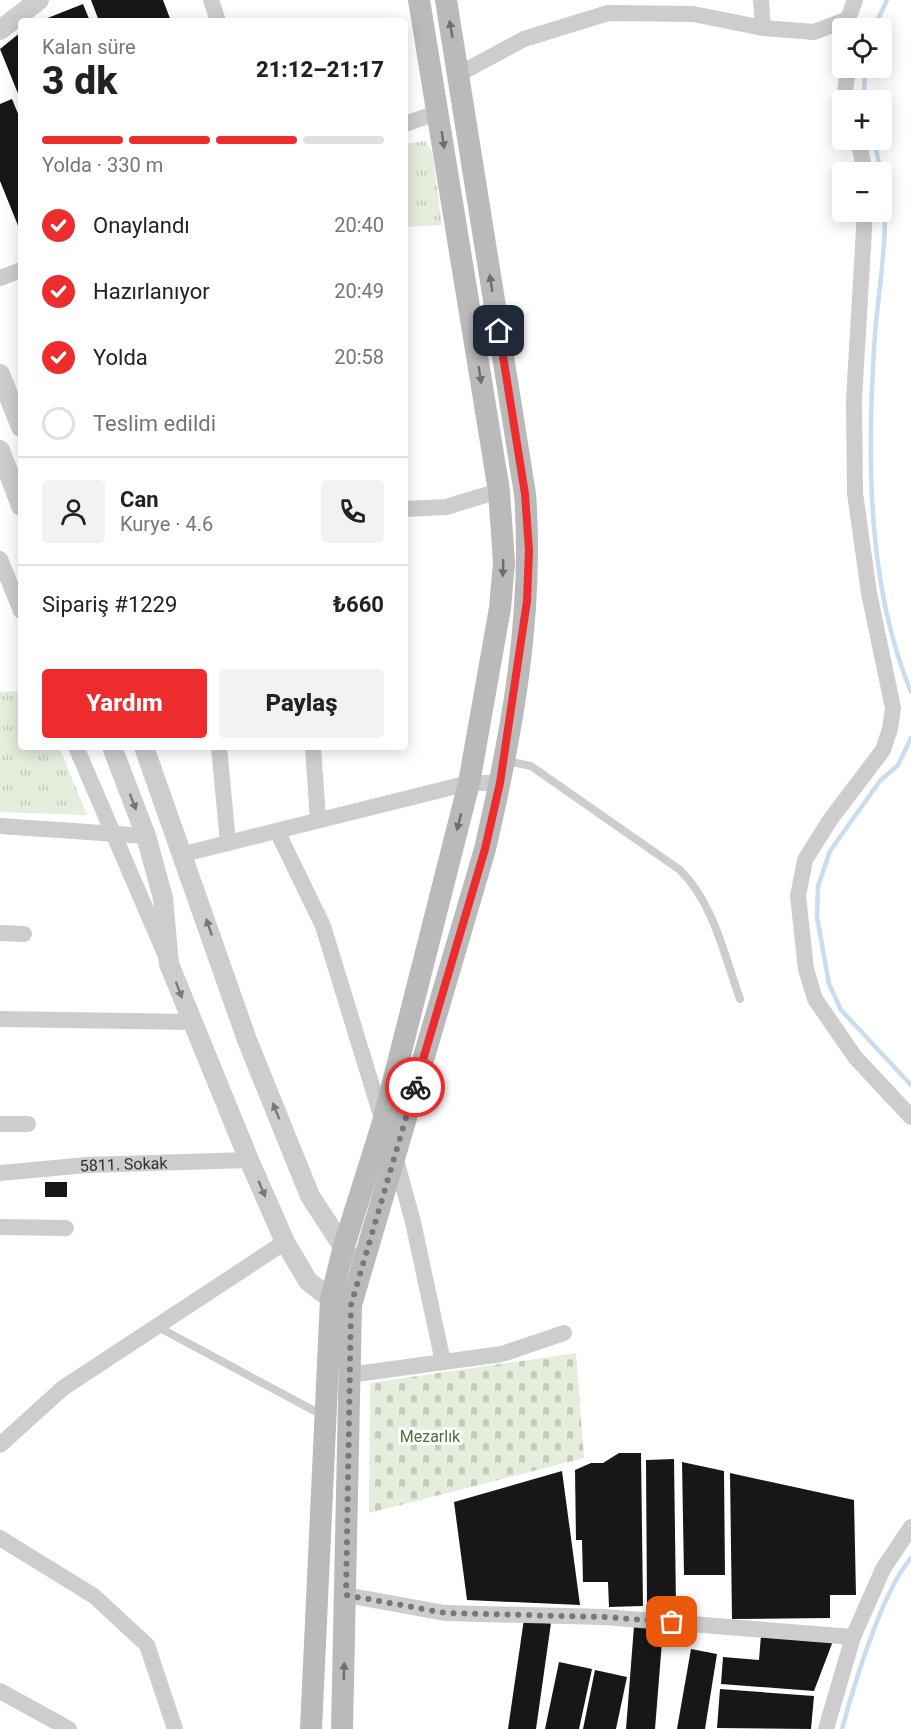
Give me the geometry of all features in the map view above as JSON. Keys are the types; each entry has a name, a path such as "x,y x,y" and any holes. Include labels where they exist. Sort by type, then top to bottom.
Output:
{"main road":[{"path":"311,1729 326,1417 341,1302 344,1246 383,1122 469,783 500,608 504,563 499,491 419,0"},
{"path":"342,1729 350,1375 341,1302 360,1274 485,849 504,761 527,601 529,550 525,494 446,0"}],"street":[{"path":"0,30 39,0"},
{"path":"212,0 217,18"},
{"path":"761,0 763,28"},
{"path":"850,18 855,0"},
{"path":"459,74 524,39 608,13 693,14 763,28 814,32 832,28"},
{"path":"408,123 438,112"},
{"path":"864,222 854,400 855,493 869,593 892,708 890,729 883,750 830,820 805,860 798,896 806,969 815,999 855,1057 911,1117"},
{"path":"0,278 18,271"},
{"path":"0,374 18,419"},
{"path":"0,450 18,498"},
{"path":"408,508 446,507 499,491"},
{"path":"0,559 18,604"},
{"path":"77,750 285,1242 308,1281 341,1302"},
{"path":"113,750 146,836 163,898 169,964"},
{"path":"145,750 184,854 247,1040 310,1196 360,1274"},
{"path":"219,750 228,843"},
{"path":"313,750 318,820"},
{"path":"184,854 469,783 500,783"},
{"path":"0,826 146,836"},
{"path":"277,831 323,926 383,1122"},
{"path":"0,933 24,933"},
{"path":"0,1019 192,1022"},
{"path":"0,1124 28,1124"},
{"path":"395,1155 413,1222 443,1362"},
{"name":"5811. Sokak","path":"0,1173 87,1165 249,1160"},
{"path":"0,1227 66,1228"},
{"path":"0,1445 63,1388 285,1242"},
{"path":"350,1375 502,1354 564,1333"},
{"path":"826,1729 853,1637 883,1569 911,1527"},
{"path":"0,1538 94,1596 147,1645 175,1729"},
{"path":"346,1595 445,1613 604,1617 853,1637"},
{"path":"0,1691 69,1729"}],"lane":[{"path":"504,761 531,766 680,870 690,880 708,910 740,999"},
{"path":"158,1327 326,1417"}],"green space":[{"path":"425,141 432,152 442,225 408,227 408,144"},
{"path":"18,691 18,750 60,750 87,815 0,812 0,692"},
{"name":"Mezarlık","path":"576,1353 584,1458 369,1513 370,1383"}],"building":[{"path":"91,0 163,0 170,18 98,18"},
{"path":"83,4 89,18 48,18"},
{"path":"18,34 18,94 0,49"},
{"path":"12,99 18,114 18,226 0,181 0,104"},
{"path":"45,1182 67,1182 67,1197 45,1197"},
{"path":"619,1453 641,1453 643,1606 609,1607 608,1582 583,1582 582,1540 576,1540 575,1470 591,1463 603,1463"},
{"path":"674,1459 676,1606 647,1606 646,1460"},
{"path":"682,1462 724,1471 725,1575 684,1575"},
{"path":"562,1471 580,1605 467,1600 454,1502"},
{"path":"730,1473 854,1500 856,1595 830,1595 830,1618 732,1619"},
{"path":"524,1619 551,1623 536,1729 508,1729"},
{"path":"634,1626 663,1629 655,1729 626,1729"},
{"path":"761,1635 833,1641 814,1691 721,1684 723,1657 759,1660"},
{"path":"691,1649 717,1654 705,1729 677,1729"},
{"path":"559,1662 592,1669 579,1729 545,1729"},
{"path":"595,1670 627,1677 616,1729 583,1729"},
{"path":"720,1689 814,1696 811,1729 717,1728"}],"waterway":[{"path":"879,18 887,0"},
{"path":"864,90 865,78"},
{"path":"876,150 879,162"},
{"path":"885,222 872,378 873,516 885,607 896,650 911,692"},
{"path":"911,738 898,765 880,781 830,851 818,886 817,917 829,984 841,1010 911,1085"},
{"path":"842,1729 870,1639 890,1592 911,1558"}],"way so far":[{"path":"415,1087 351,1305 346,1595 445,1613 604,1617 672,1622"}],"route":[{"path":"415,1087 485,849 500,783 527,601 529,550 525,494 499,331"}]}
